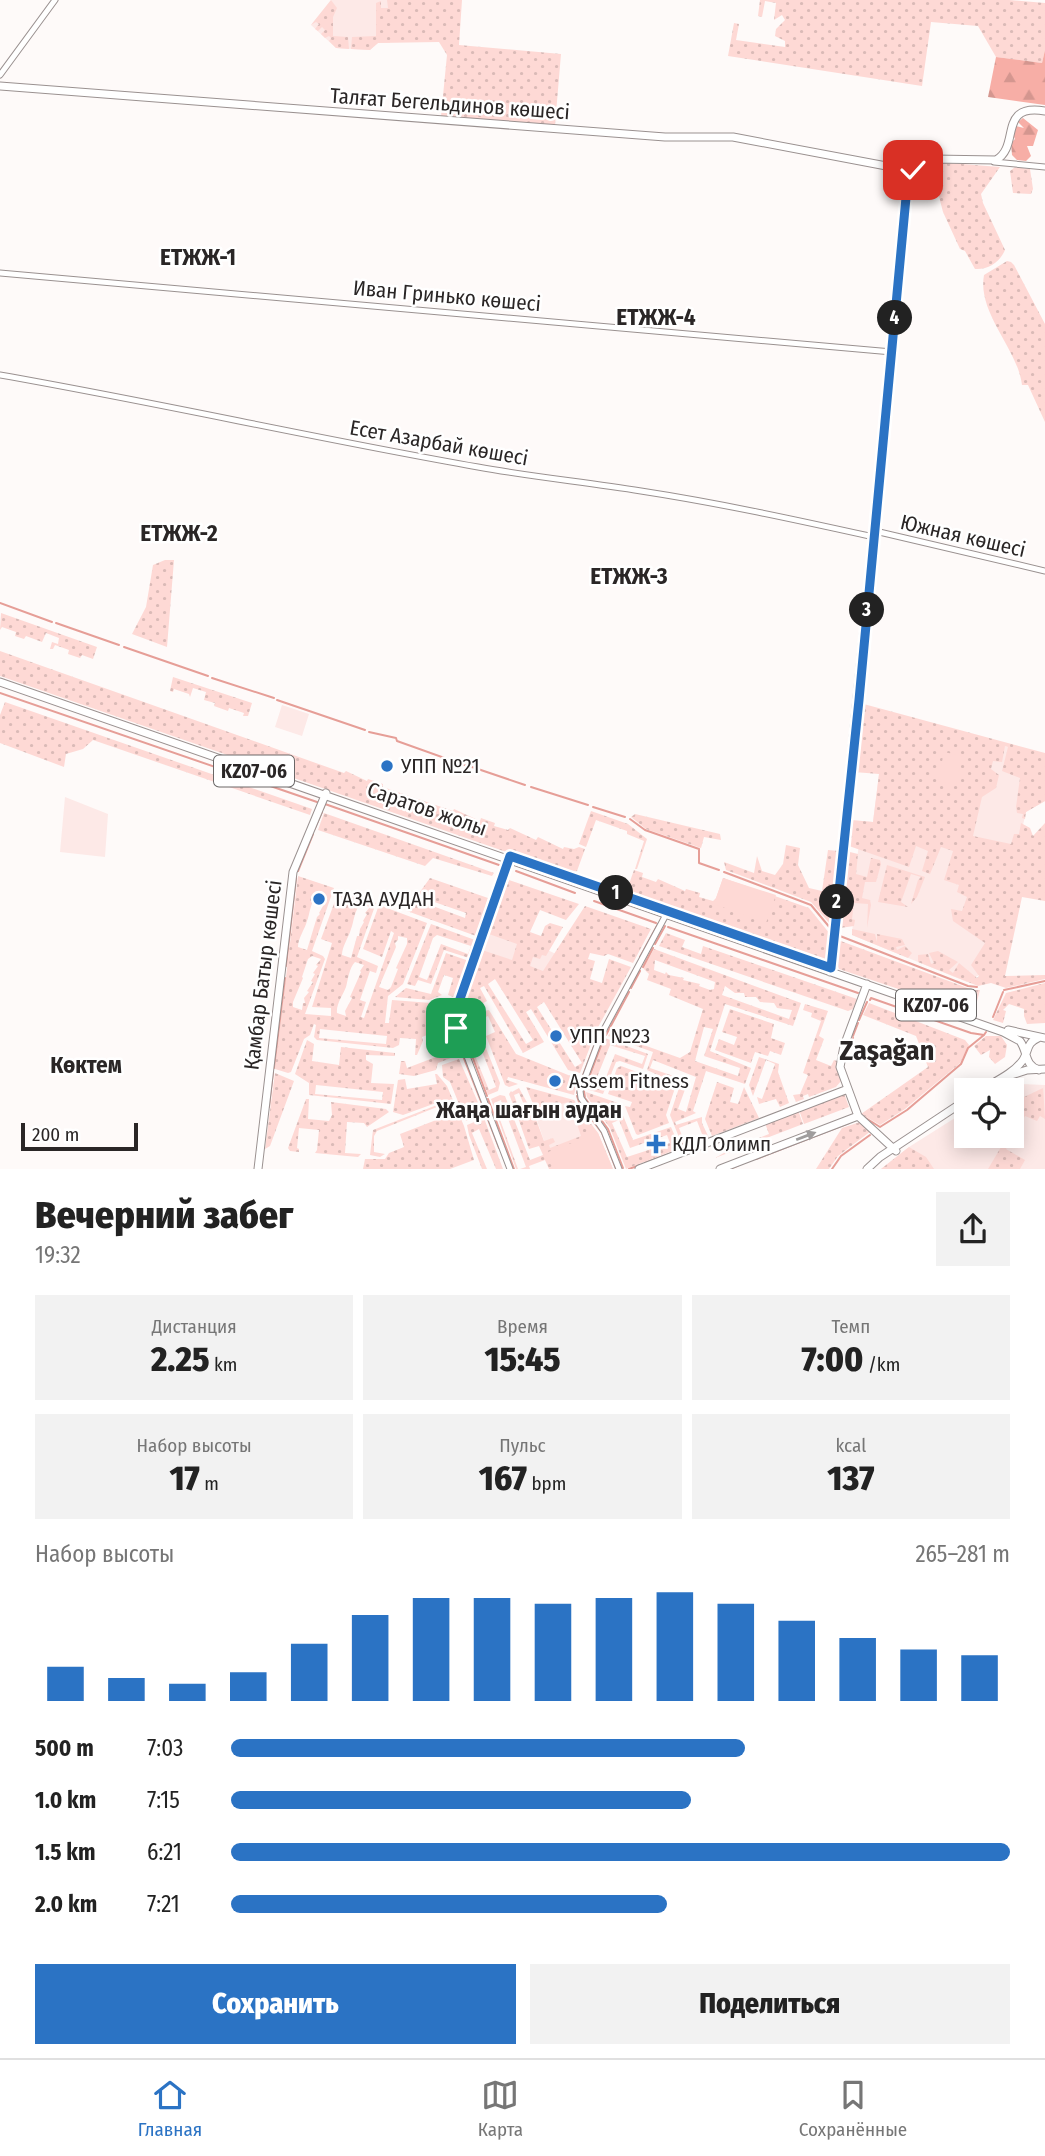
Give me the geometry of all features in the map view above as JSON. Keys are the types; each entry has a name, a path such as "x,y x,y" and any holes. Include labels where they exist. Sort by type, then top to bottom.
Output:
{"main road":[{"name":"Талғат Бегельдинов көшесі","path":"0,86 651,136 733,137 895,168 906,168 933,159 987,162"},
{"path":"987,162 998,160 1006,149 1010,129 1021,113 1028,110 1045,111"},
{"path":"830,970 907,191 909,176 920,164"},
{"path":"895,168 904,174 907,191"},
{"name":"Саратов жолы","path":"0,680 830,970 1009,1030 1044,1038"},
{"name":"Қамбар Батыр көшесі","path":"258,1169 293,872 325,794"},
{"name":"Саратов жолы","path":"830,970 1008,1034 1022,1043 1029,1064 1042,1069"},
{"path":"867,985 840,1060 858,1116 895,1149"},
{"path":"999,1078 1018,1065 1029,1043 1044,1038"},
{"path":"1007,1078 1016,1073 1042,1069"},
{"path":"639,1169 848,1089"},
{"path":"867,1169 954,1110"},
{"path":"720,1169 858,1116"},
{"path":"873,1169 895,1149"}],"street":[{"path":"0,75 55,0"},
{"path":"1006,149 1009,160 1018,163"},
{"path":"987,162 1045,167"},
{"name":"Иван Гринько көшесі","path":"0,273 892,352"},
{"name":"Есет Азарбай көшесі","path":"0,375 479,467 640,491 874,534"},
{"name":"Южная көшесі","path":"874,534 1045,571"},
{"path":"510,858 483,930 454,1022 510,1169"},
{"path":"619,1169 604,1131 581,1098 580,1091 601,1035 667,913"}],"shaded area":[{"path":"331,0 395,0 390,43 378,43 370,50 336,48 311,25"},
{"path":"331,0 337,8 333,17 333,36 348,37 349,49 336,48 329,41 329,36 325,38 321,34 325,30 322,27 318,31 315,29 319,24 316,22 311,25"},
{"path":"387,0 462,0 459,45 561,54 555,125 441,116 447,55 439,42 378,43 370,50 351,49 352,37 376,36 376,3 381,1 381,8 388,8"},
{"path":"760,0 1009,0 1045,3 1045,50 1042,63 996,57 978,26 931,22 922,86 728,56 734,23 739,24 736,40 785,47 785,41 775,36 776,29 785,20 782,15 774,20 776,3 765,1 762,17 758,16"},
{"path":"936,162 1000,167 981,194 1005,250 989,267 975,269 965,251 960,249 943,212 935,181 921,170 922,167"},
{"path":"1015,167 1030,169 1033,189 1031,194 1013,193 1010,171"},
{"path":"1007,261 1014,265 1045,324 1045,422 1028,385 1022,385 1019,371 986,303 984,275"},
{"path":"174,560 167,647 132,634 146,607 153,565"},
{"path":"1,613 97,647 93,659 68,654 69,650 55,645 50,649 52,642 58,644 59,638 46,633 42,642 26,636 24,639 15,636 16,632 2,627 0,630"},
{"path":"0,651 344,773 346,771 367,781 368,779 383,784 383,787 453,811 454,809 480,821 481,818 495,823 494,826 508,830 510,828 536,840 538,837 563,849 585,849 577,871 567,873 0,676"},
{"path":"173,677 252,703 248,716 229,708 228,711 214,706 215,703 204,700 206,692 193,688 190,697 189,694 174,689 173,692 170,691"},
{"path":"5,702 312,809 310,815 93,740 83,749 66,754 64,767 0,743 0,715"},
{"path":"860,703 1045,753 1045,801 1026,812 1025,819 1022,818 1023,814 1017,813 1016,807 1020,778 1002,771 1008,747 1005,746 1002,762 993,761 991,769 999,775 996,788 982,797 973,836 1011,844 1014,834 1019,834 1021,823 1030,828 1033,836 1045,823 1045,901 1022,897 1005,976 1045,975 1045,979 1006,988 991,983 978,986 918,962 918,955 928,954 931,964 934,963 929,953 938,951 958,962 949,970 953,973 959,963 977,978 979,976 971,965 985,943 953,921 951,909 962,911 967,897 957,892 959,885 944,880 953,851 941,847 930,874 922,871 928,851 916,846 909,867 849,846 852,820 873,822 879,774 854,772"},
{"path":"282,705 309,714 302,736 275,727"},
{"path":"873,716 907,835 1010,858 984,972 967,982 852,935 853,922 849,921 862,821 873,822 879,774"},
{"path":"940,728 1045,757 1045,801 1026,812 1017,851 915,830"},
{"path":"944,752 962,756 956,785 938,781"},
{"path":"65,797 108,814 105,857 60,852"},
{"path":"591,811 628,824 647,839 637,869 644,841 627,834 627,831 596,820 586,847 579,844"},
{"path":"324,813 494,873 492,876 433,858 425,866 318,830"},
{"path":"635,814 720,834 721,840 704,837 701,848 646,829 631,817"},
{"path":"786,845 800,848 798,865 809,888 822,891 828,850 839,851 831,925 811,902 726,870 724,862 754,873 757,856 762,871 775,875 783,864"},
{"path":"850,852 858,854 856,874 867,877 871,858 880,860 881,864 876,882 865,882 862,898 870,900 871,905 867,928 868,904 854,903 854,926 840,928 837,924 846,855"},
{"path":"887,865 925,877 917,897 911,904 921,877 911,874 901,902 908,907 878,902"},
{"path":"634,870 643,873 642,877 656,882 658,879 685,891 686,889 700,893 699,897 713,901 723,878 809,908 830,934 828,958 824,962 819,961 632,895 628,887"},
{"path":"298,876 334,888 312,951 325,959 305,1014 331,1016 331,1008 312,1007 332,943 321,939 339,890 376,903 357,957 378,966 376,973 370,971 360,1000 366,1002 361,1017 364,1018 394,933 391,931 382,957 363,949 379,905 427,923 403,984 388,996 385,1023 389,1023 392,1000 431,1003 446,999 454,1001 448,1022 435,1028 449,1023 451,1030 447,1031 445,1028 422,1037 423,1041 415,1055 416,1039 400,1038 399,1045 393,1048 317,1040 314,1037 314,1024 310,1035 304,1039 291,1072 275,1069","holes":["317,896 326,899 317,917 307,950 298,947 298,944","361,904 370,907 365,913 367,914 351,958 342,955 342,952","398,936 407,938 396,968 398,969 388,990 379,987 396,947","312,956 321,959 313,973 313,982 304,998 302,1010 293,1007 293,1002 308,959","355,962 364,965 345,1011 346,1016 337,1013 337,1010","320,1029 387,1036 386,1044 319,1038"]},
{"path":"430,878 488,898 476,936 407,911 414,899 465,918 466,913 417,896"},
{"path":"723,878 776,895 766,923 714,904"},
{"path":"509,880 579,904 566,920 540,910 530,932 541,936 545,926 550,923 563,927 546,956 542,955 540,959 533,957 530,966 543,971 585,906 651,929 633,963 608,954 604,956 590,953 588,959 595,961 590,979 602,983 609,959 631,967 596,1031 580,1073 568,1070 531,1009 526,1012 544,1042 523,1053 484,986 480,988 487,1001 472,1009 461,1007 482,950 512,960 517,944 489,934 484,945","holes":["495,979 533,1040 526,1044 488,984","544,1002 582,1063 575,1067 537,1007"]},
{"path":"491,923 558,955 544,981 479,960"},
{"path":"431,924 475,940 469,958 444,950 431,984 418,980 415,986 407,984","holes":["437,935 471,946 468,954 441,944 427,980 419,977 433,938"]},
{"path":"852,929 875,934 877,942 877,934 902,939 905,945 896,947 897,950 905,946 912,953 908,958 852,935"},
{"path":"666,933 685,940 682,947 701,954 703,946 857,999 853,1009 848,1011 659,946"},
{"path":"838,940 973,990 980,990 975,1009 967,1011 947,1002 946,1005 839,969"},
{"path":"654,949 801,1003 793,1026 725,1004 710,1051 751,1068 745,1084 706,1071 693,1111 696,1113 675,1122 676,1125 702,1117 709,1138 702,1134 697,1121 679,1128 686,1146 683,1147 670,1115 680,1085 647,1070 653,1052 608,1036 610,1033 680,1058 690,1052 703,1009 669,995 671,989 647,980 649,974 643,968","holes":["655,960 715,982 714,989 710,990 699,986 700,984 683,980 684,978 654,970","725,986 735,993 744,993 745,997 756,997 760,1002 774,1003 777,1008 792,1010 789,1019 722,995","704,1027 713,1029 704,1056 740,1068 738,1076 695,1061","653,1060 696,1077 686,1112 678,1109 688,1081 650,1068"]},
{"path":"446,953 469,961 456,998 448,995 453,978 444,975 438,992 442,995 429,1000 395,997 406,988 431,994"},
{"path":"1045,983 1045,1023 1027,1024 1024,1009 1009,1004 1003,1010 1006,1011 1003,1023 993,1020 1006,993"},
{"path":"869,1003 965,1040 969,1045 960,1063 905,1109 880,1125 861,1114 928,1067 916,1036 863,1015"},
{"path":"805,1004 828,1011 819,1036 824,1039 816,1060 831,1066 834,1060 837,1061 841,1081 836,1087 809,1097 808,1094 796,1102 793,1095 800,1094 808,1075 803,1073 821,1021 811,1017 812,1013 803,1010"},
{"path":"730,1009 774,1024 771,1038 785,1043 781,1055 770,1051 768,1056 755,1052 751,1063 715,1050 719,1039 734,1045 737,1037 722,1032"},
{"path":"489,1010 516,1054 578,1079 574,1095 508,1077 507,1080 518,1084 509,1087 505,1085 486,1036 495,1032 488,1016 479,1020 476,1012"},
{"path":"461,1012 473,1016 500,1083 498,1091 488,1095 460,1022","holes":["470,1021 496,1087 489,1090 462,1024"]},
{"path":"986,1036 1001,1036 1007,1045 1005,1057 995,1064 989,1057 990,1050 981,1055 974,1046"},
{"path":"605,1038 648,1054 643,1069 616,1062 603,1094 586,1089","holes":["610,1045 645,1056 642,1064 615,1054 601,1090 593,1087"]},
{"path":"307,1040 314,1044 312,1061 339,1065 341,1047 395,1053 395,1056 366,1055 366,1060 373,1064 371,1083 394,1084 391,1104 309,1095 309,1083 295,1074","holes":["316,1085 383,1092 382,1100 315,1094"]},
{"path":"449,1052 451,1056 456,1056 438,1063 436,1070 414,1076 399,1074 401,1061 405,1061 407,1068"},
{"path":"759,1057 779,1064 778,1072 789,1103 780,1107 776,1099 759,1104 757,1097 762,1099 775,1064 766,1060 753,1096 749,1085"},
{"path":"459,1059 483,1114 466,1121 450,1082 443,1077 442,1065"},
{"path":"621,1066 674,1086 666,1115 669,1123 636,1134 625,1106 630,1107 632,1102 608,1094 617,1068"},
{"path":"275,1073 294,1081 270,1146 265,1149"},
{"path":"435,1074 447,1086 464,1126 474,1160 450,1169 363,1169 365,1159 385,1159 389,1153 404,1147 400,1134 444,1117 446,1114 442,1105 377,1131 374,1136 374,1152 385,1154 380,1157 370,1155 373,1130 437,1105 436,1103 403,1115 393,1112 398,1080 405,1079 407,1089 437,1084"},
{"path":"717,1082 734,1088 730,1102 738,1104 744,1087 759,1118 712,1136 705,1119"},
{"path":"1024,1084 1045,1085 1045,1169 881,1169 909,1147 954,1119 954,1148 1024,1148"},
{"path":"1043,1085 1045,1119 1040,1116 1037,1121 1024,1118 1024,1097 1043,1088"},
{"path":"526,1087 574,1100 582,1112 574,1116 568,1102 533,1111 544,1141 553,1138 555,1142 549,1145 550,1148 581,1136 576,1121 584,1115 598,1133 613,1169 593,1135 558,1169 549,1169 545,1160 529,1166 530,1169 520,1169 526,1167 501,1100 494,1103 516,1169 491,1099 505,1096 530,1160 543,1155 539,1146 529,1149 516,1112 520,1111 523,1119 529,1117 519,1093 514,1095 518,1106 514,1107 509,1094 519,1088 529,1106 533,1104"},
{"path":"586,1092 618,1103 633,1140 671,1127 680,1148 626,1169 610,1128","holes":["619,1120 630,1148 667,1135 670,1143 627,1157 612,1123"]},
{"path":"844,1093 849,1107 804,1124 799,1110"},
{"path":"306,1099 309,1099 308,1119 329,1121 332,1115 331,1102 386,1109 389,1112 367,1127 364,1123 347,1122 345,1153 361,1154 358,1157 315,1153 319,1130 299,1128 299,1152 290,1151 288,1148"},
{"path":"574,1100 598,1133 548,1152 533,1109"},
{"path":"798,1110 803,1124 715,1158 769,1134 765,1123"},
{"path":"484,1118 503,1169 496,1169 479,1129 472,1133 487,1169 482,1169 469,1135 467,1125"},
{"path":"860,1122 871,1131 838,1156 829,1169 816,1169 842,1128"},
{"path":"598,1133 613,1169 553,1169 548,1152"},
{"path":"909,1147 926,1157 934,1169 881,1169"},
{"path":"1000,1148 1007,1148 1025,1160 1020,1169 988,1169"}],"green space":[{"path":"1045,50 1045,105 988,97 996,57 1042,63"},
{"path":"1023,118 1038,130 1033,146 1027,146 1031,156 1026,161 1017,160 1012,155 1011,143 1015,139 1011,138 1016,126 1024,128 1018,122"}],"waterway":[{"path":"0,603 52,622"},
{"path":"56,623 119,645"},
{"path":"124,647 208,676"},
{"path":"212,678 274,698"},
{"path":"0,693 317,802"},
{"path":"277,700 365,730"},
{"path":"369,732 396,738 397,741 467,766"},
{"path":"472,767 525,785"},
{"path":"531,787 588,805"},
{"path":"323,809 325,804 499,865"},
{"path":"593,807 625,817"},
{"path":"314,830 322,812"},
{"path":"630,819 645,830 699,849 699,863 719,870"},
{"path":"298,871 313,834"},
{"path":"516,871 575,893"},
{"path":"724,872 811,905 831,929"},
{"path":"492,897 500,873"},
{"path":"286,966 296,878"},
{"path":"479,935 491,899"},
{"path":"594,901 656,923"},
{"path":"640,957 658,924"},
{"path":"655,944 665,926"},
{"path":"668,927 858,993"},
{"path":"840,936 968,986 977,987"},
{"path":"472,956 475,948"},
{"path":"643,967 653,948"},
{"path":"469,966 470,961"},
{"path":"631,988 640,971"},
{"path":"274,1068 285,978"},
{"path":"457,1000 464,980"},
{"path":"1004,990 1045,981"},
{"path":"606,1035 629,992"},
{"path":"993,1017 1003,992"},
{"path":"870,1000 871,998 971,1033 984,1035 986,1032"},
{"path":"455,1007 456,1002"},
{"path":"859,1020 867,1002"},
{"path":"450,1020 454,1009"},
{"path":"458,1018 487,1096"},
{"path":"451,1023 452,1029"},
{"path":"853,1036 858,1023"},
{"path":"454,1032 460,1048"},
{"path":"583,1075 599,1033"},
{"path":"864,1117 880,1127 907,1110 961,1064 968,1048 984,1035"},
{"path":"585,1088 604,1038"},
{"path":"845,1060 853,1038"},
{"path":"463,1056 486,1114"},
{"path":"269,1107 273,1072"},
{"path":"577,1093 581,1080"},
{"path":"584,1091 585,1098 608,1129 623,1168"},
{"path":"577,1096 579,1102"},
{"path":"488,1099 514,1169"},
{"path":"487,1117 499,1148"},
{"path":"593,1121 602,1133 616,1169"},
{"path":"756,1159 849,1123"},
{"path":"832,1169 841,1156 870,1135"},
{"path":"645,1163 680,1150"},
{"path":"629,1169 640,1165"},
{"path":"730,1169 739,1165"}],"place":[{"name":"УПП №21","path":"387,766"},
{"name":"ТАЗА АУДАН","path":"319,899"},
{"name":"УПП №23","path":"556,1036"},
{"name":"Assem Fitness","path":"555,1081"},
{"name":"КДЛ Олимп","path":"656,1144"}],"district":[{"name":"ЕТЖЖ-1","path":"198,257"},
{"name":"ЕТЖЖ-4","path":"656,317"},
{"name":"ЕТЖЖ-2","path":"179,533"},
{"name":"ЕТЖЖ-3","path":"629,576"},
{"name":"Zaşağan","path":"887,1050"},
{"name":"Көктем","path":"86,1065"},
{"name":"Жаңа шағын аудан","path":"529,1110"}],"route":[{"path":"456,1028 454,1016 510,856 831,968 907,187 913,170"}]}
